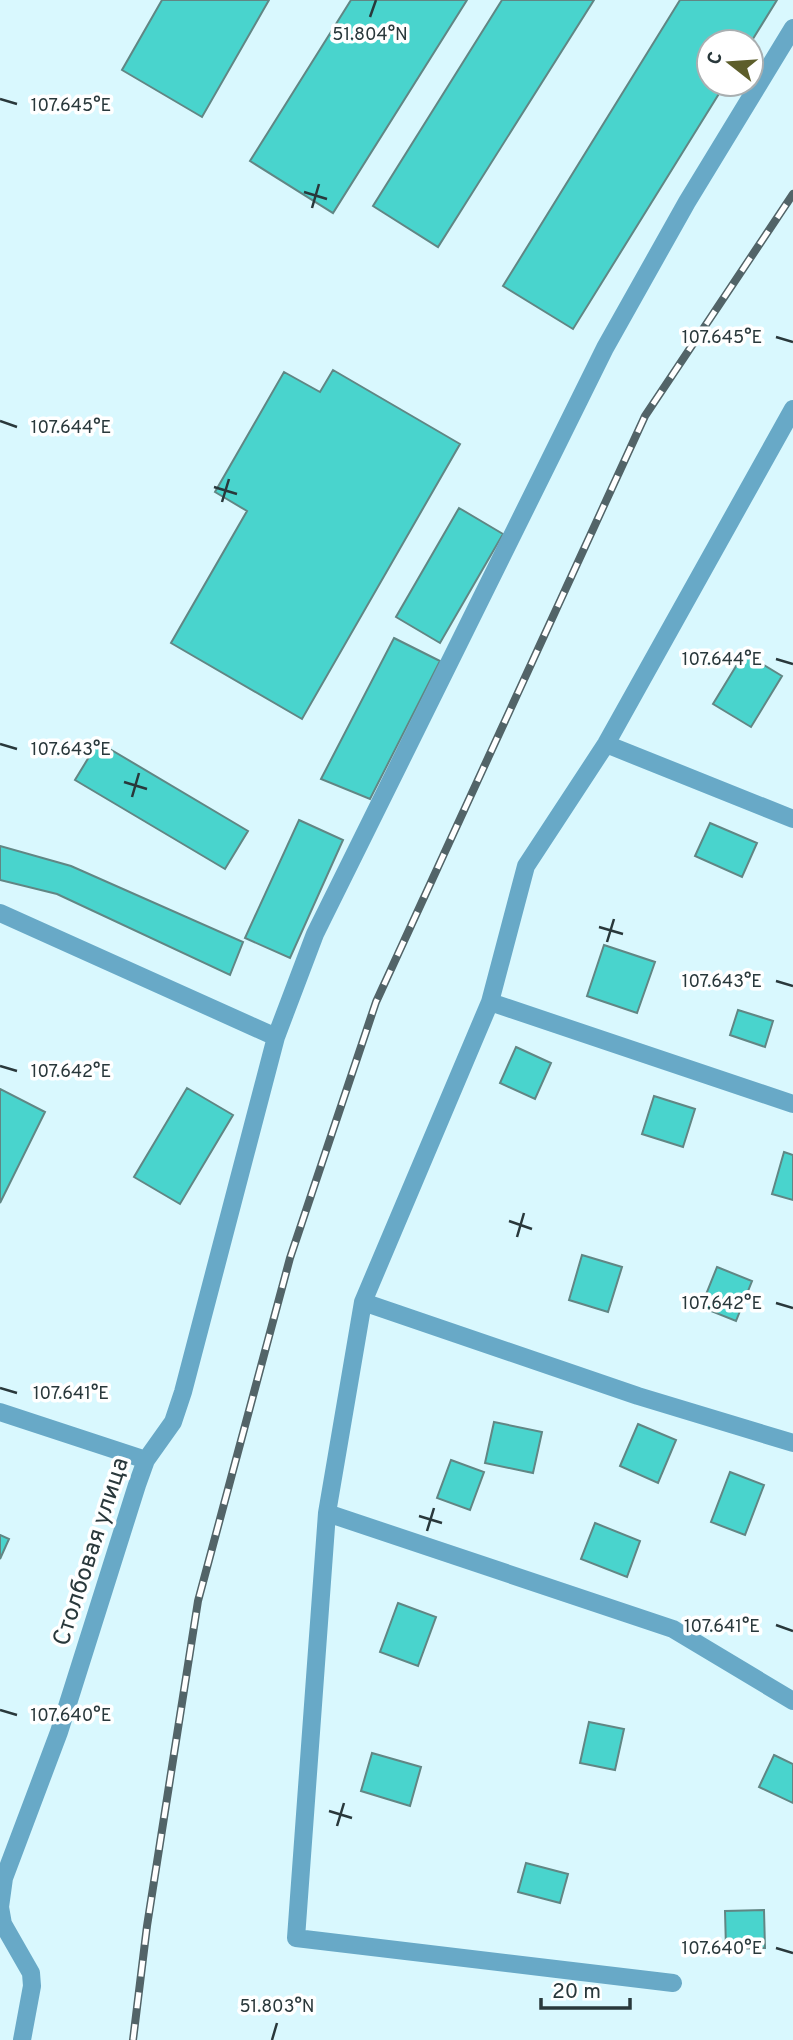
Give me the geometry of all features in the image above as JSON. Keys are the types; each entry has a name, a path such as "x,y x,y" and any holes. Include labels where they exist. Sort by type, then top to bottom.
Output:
{"street":[{"name":"Столбовая улица","path":"22,2040 32,1986 31,1973 3,1924 0,1907 4,1878 59,1732 146,1460 173,1422 183,1392 276,1037 315,934 599,360 687,202 793,28"},
{"path":"673,1983 296,1938 327,1513 363,1303 490,1002 526,866 606,744 793,409"},
{"path":"606,744 793,819"},
{"path":"0,913 276,1037"},
{"path":"490,1002 793,1104"},
{"path":"363,1303 638,1396 793,1443"},
{"path":"0,1412 146,1460"},
{"path":"327,1513 673,1629 793,1701"}],"building":[{"path":"162,0 269,0 202,117 122,70"},
{"path":"351,0 467,0 333,213 250,161"},
{"path":"502,0 594,0 438,247 373,206"},
{"path":"680,0 777,0 760,28 695,28 695,98 716,98 573,329 503,286"},
{"path":"333,370 460,444 302,719 171,643 247,511 215,492 284,372 320,392"},
{"path":"459,508 503,534 440,643 396,617"},
{"path":"394,638 440,661 370,799 321,779"},
{"path":"744,653 782,676 751,727 713,704"},
{"path":"98,742 248,831 225,869 75,780"},
{"path":"299,820 343,840 290,958 245,938"},
{"path":"710,823 757,843 742,877 695,856"},
{"path":"0,846 71,866 243,942 230,975 57,894 0,880"},
{"path":"604,945 655,962 637,1013 587,996"},
{"path":"738,1010 773,1021 765,1047 730,1035"},
{"path":"516,1047 551,1063 535,1099 500,1083"},
{"path":"187,1088 233,1115 180,1204 134,1177"},
{"path":"0,1089 45,1112 0,1203"},
{"path":"654,1096 695,1109 683,1147 642,1134"},
{"path":"784,1152 793,1155 793,1200 772,1194"},
{"path":"582,1255 622,1267 608,1312 569,1300"},
{"path":"717,1267 752,1281 736,1321 701,1307"},
{"path":"494,1422 542,1432 533,1473 485,1463"},
{"path":"638,1424 676,1440 658,1483 620,1466"},
{"path":"451,1460 484,1472 470,1510 437,1498"},
{"path":"730,1472 764,1485 745,1535 711,1522"},
{"path":"595,1523 640,1541 627,1577 581,1559"},
{"path":"0,1535 9,1539 0,1559"},
{"path":"398,1603 436,1617 418,1666 380,1652"},
{"path":"589,1722 624,1729 615,1770 580,1763"},
{"path":"372,1753 421,1767 410,1806 361,1791"},
{"path":"774,1755 793,1764 793,1803 759,1787"},
{"path":"526,1863 568,1874 560,1903 518,1892"},
{"path":"764,1910 765,1948 726,1949 725,1911"}],"railway":[{"path":"133,2040 147,1926 198,1601 290,1258 376,1002 645,416 793,194"}]}
